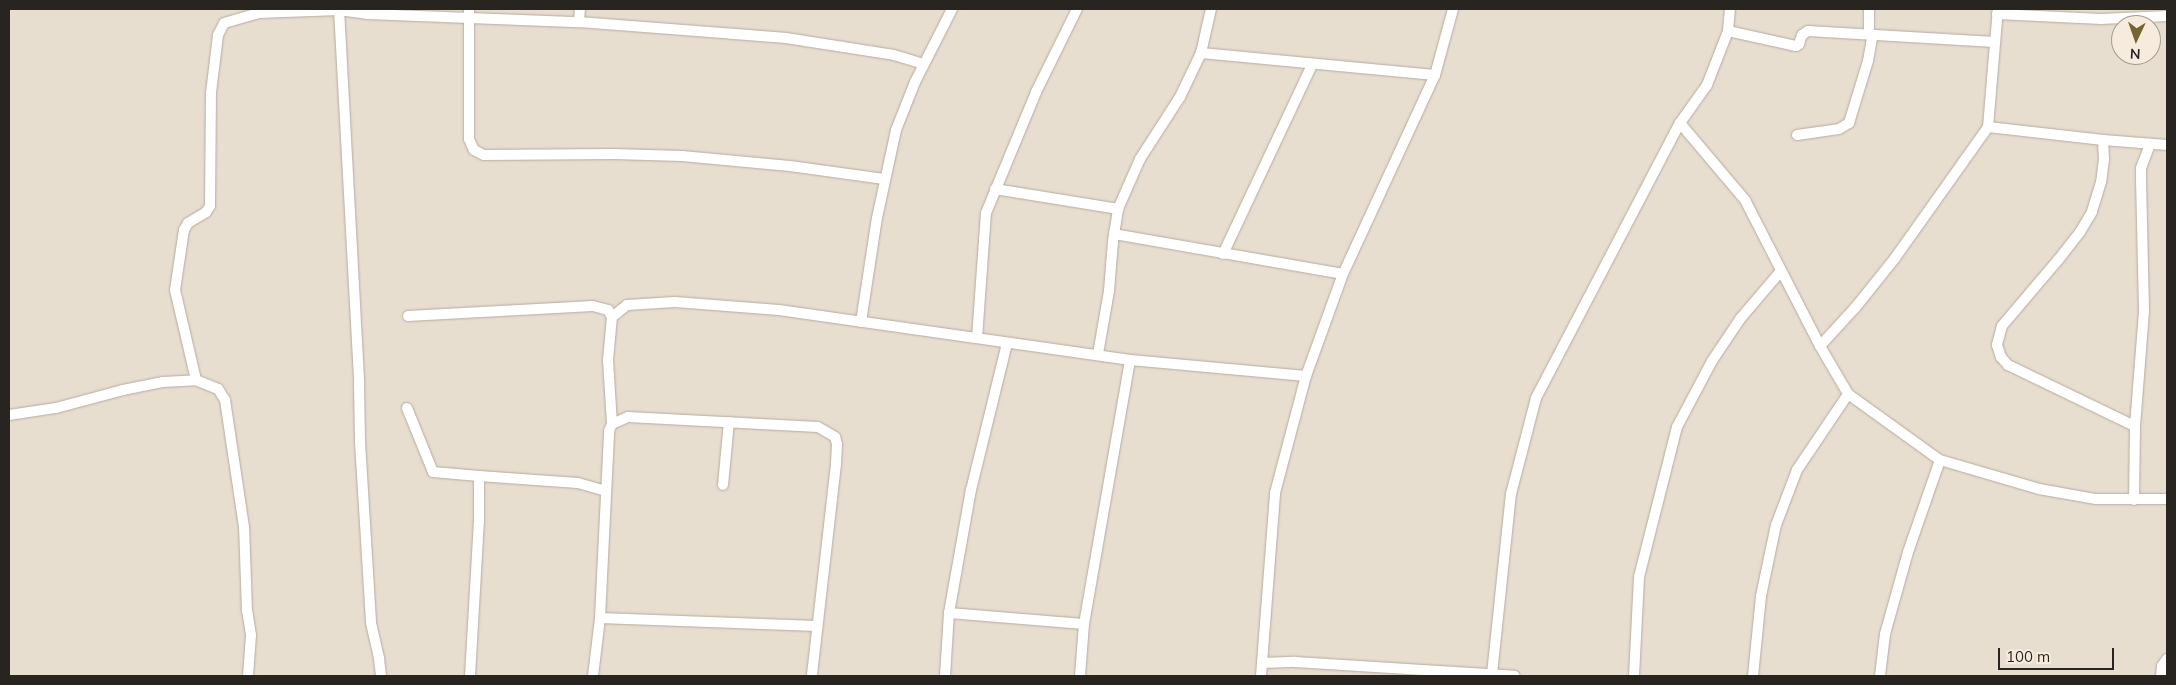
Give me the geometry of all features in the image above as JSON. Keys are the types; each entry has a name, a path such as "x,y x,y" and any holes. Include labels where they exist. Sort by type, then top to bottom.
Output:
{"street":[{"path":"196,380 175,290 184,230 188,223 206,212 210,206 211,93 218,35 224,23 258,13 339,9 469,14 786,38 894,55 924,64"},
{"path":"339,9 359,383 360,442 371,623 381,676"},
{"path":"579,22 580,9"},
{"path":"861,322 884,179 896,130 924,64 952,9"},
{"path":"977,338 986,213 1036,92 1076,9"},
{"path":"1098,354 1109,291 1118,209 1140,159 1180,97 1201,53 1211,9"},
{"path":"1261,676 1274,494 1306,376 1343,274 1434,75 1453,9"},
{"path":"1492,674 1511,494 1536,398 1680,123 1707,85 1728,31 1730,9"},
{"path":"1797,135 1839,129 1849,123 1868,61 1871,34 1870,9"},
{"path":"1820,346 1855,308 1895,258 1988,127 1997,12 2101,19 2167,16"},
{"path":"469,14 468,139 474,150 484,155 613,154 682,156 790,166 884,179"},
{"path":"1728,31 1796,46 1799,44 1802,35 1808,31 1995,42"},
{"path":"1201,53 1434,75"},
{"path":"1223,254 1312,64"},
{"path":"1680,123 1745,200 1820,346 1848,394 1940,460 2039,489 2096,499 2167,499"},
{"path":"1988,127 2167,145"},
{"path":"2103,140 2104,159 2101,182 2092,212 2080,232 2058,260 2002,326 1997,345 2001,357 2008,365 2134,426"},
{"path":"2134,500 2134,426 2144,311 2141,174 2150,144"},
{"path":"995,189 1118,209"},
{"path":"1114,234 1343,274"},
{"path":"1634,676 1639,577 1677,427 1712,361 1731,333 1781,271"},
{"path":"612,317 627,305 675,302 779,310 1130,360 1306,376"},
{"path":"408,316 593,306 608,310 612,317 608,360 612,424 609,431 600,618 593,676"},
{"path":"945,676 949,613 971,490 1008,343"},
{"path":"1080,676 1084,624 1130,360"},
{"path":"9,415 56,408 163,382 196,380 218,389 225,400 244,527 247,611 251,635 248,676"},
{"path":"1752,676 1761,596 1776,524 1797,470 1848,394"},
{"path":"407,408 433,472 578,483 606,491"},
{"path":"612,424 628,417 818,426 835,437 837,444 836,464 812,676"},
{"path":"723,485 729,422"},
{"path":"1880,676 1885,634 1908,552 1940,460"},
{"path":"470,676 479,522 479,476"},
{"path":"949,613 1084,624"},
{"path":"600,618 817,626"},
{"path":"2161,676 2162,666 2167,659"},
{"path":"1262,663 1294,662 1456,674 1515,676"}]}
